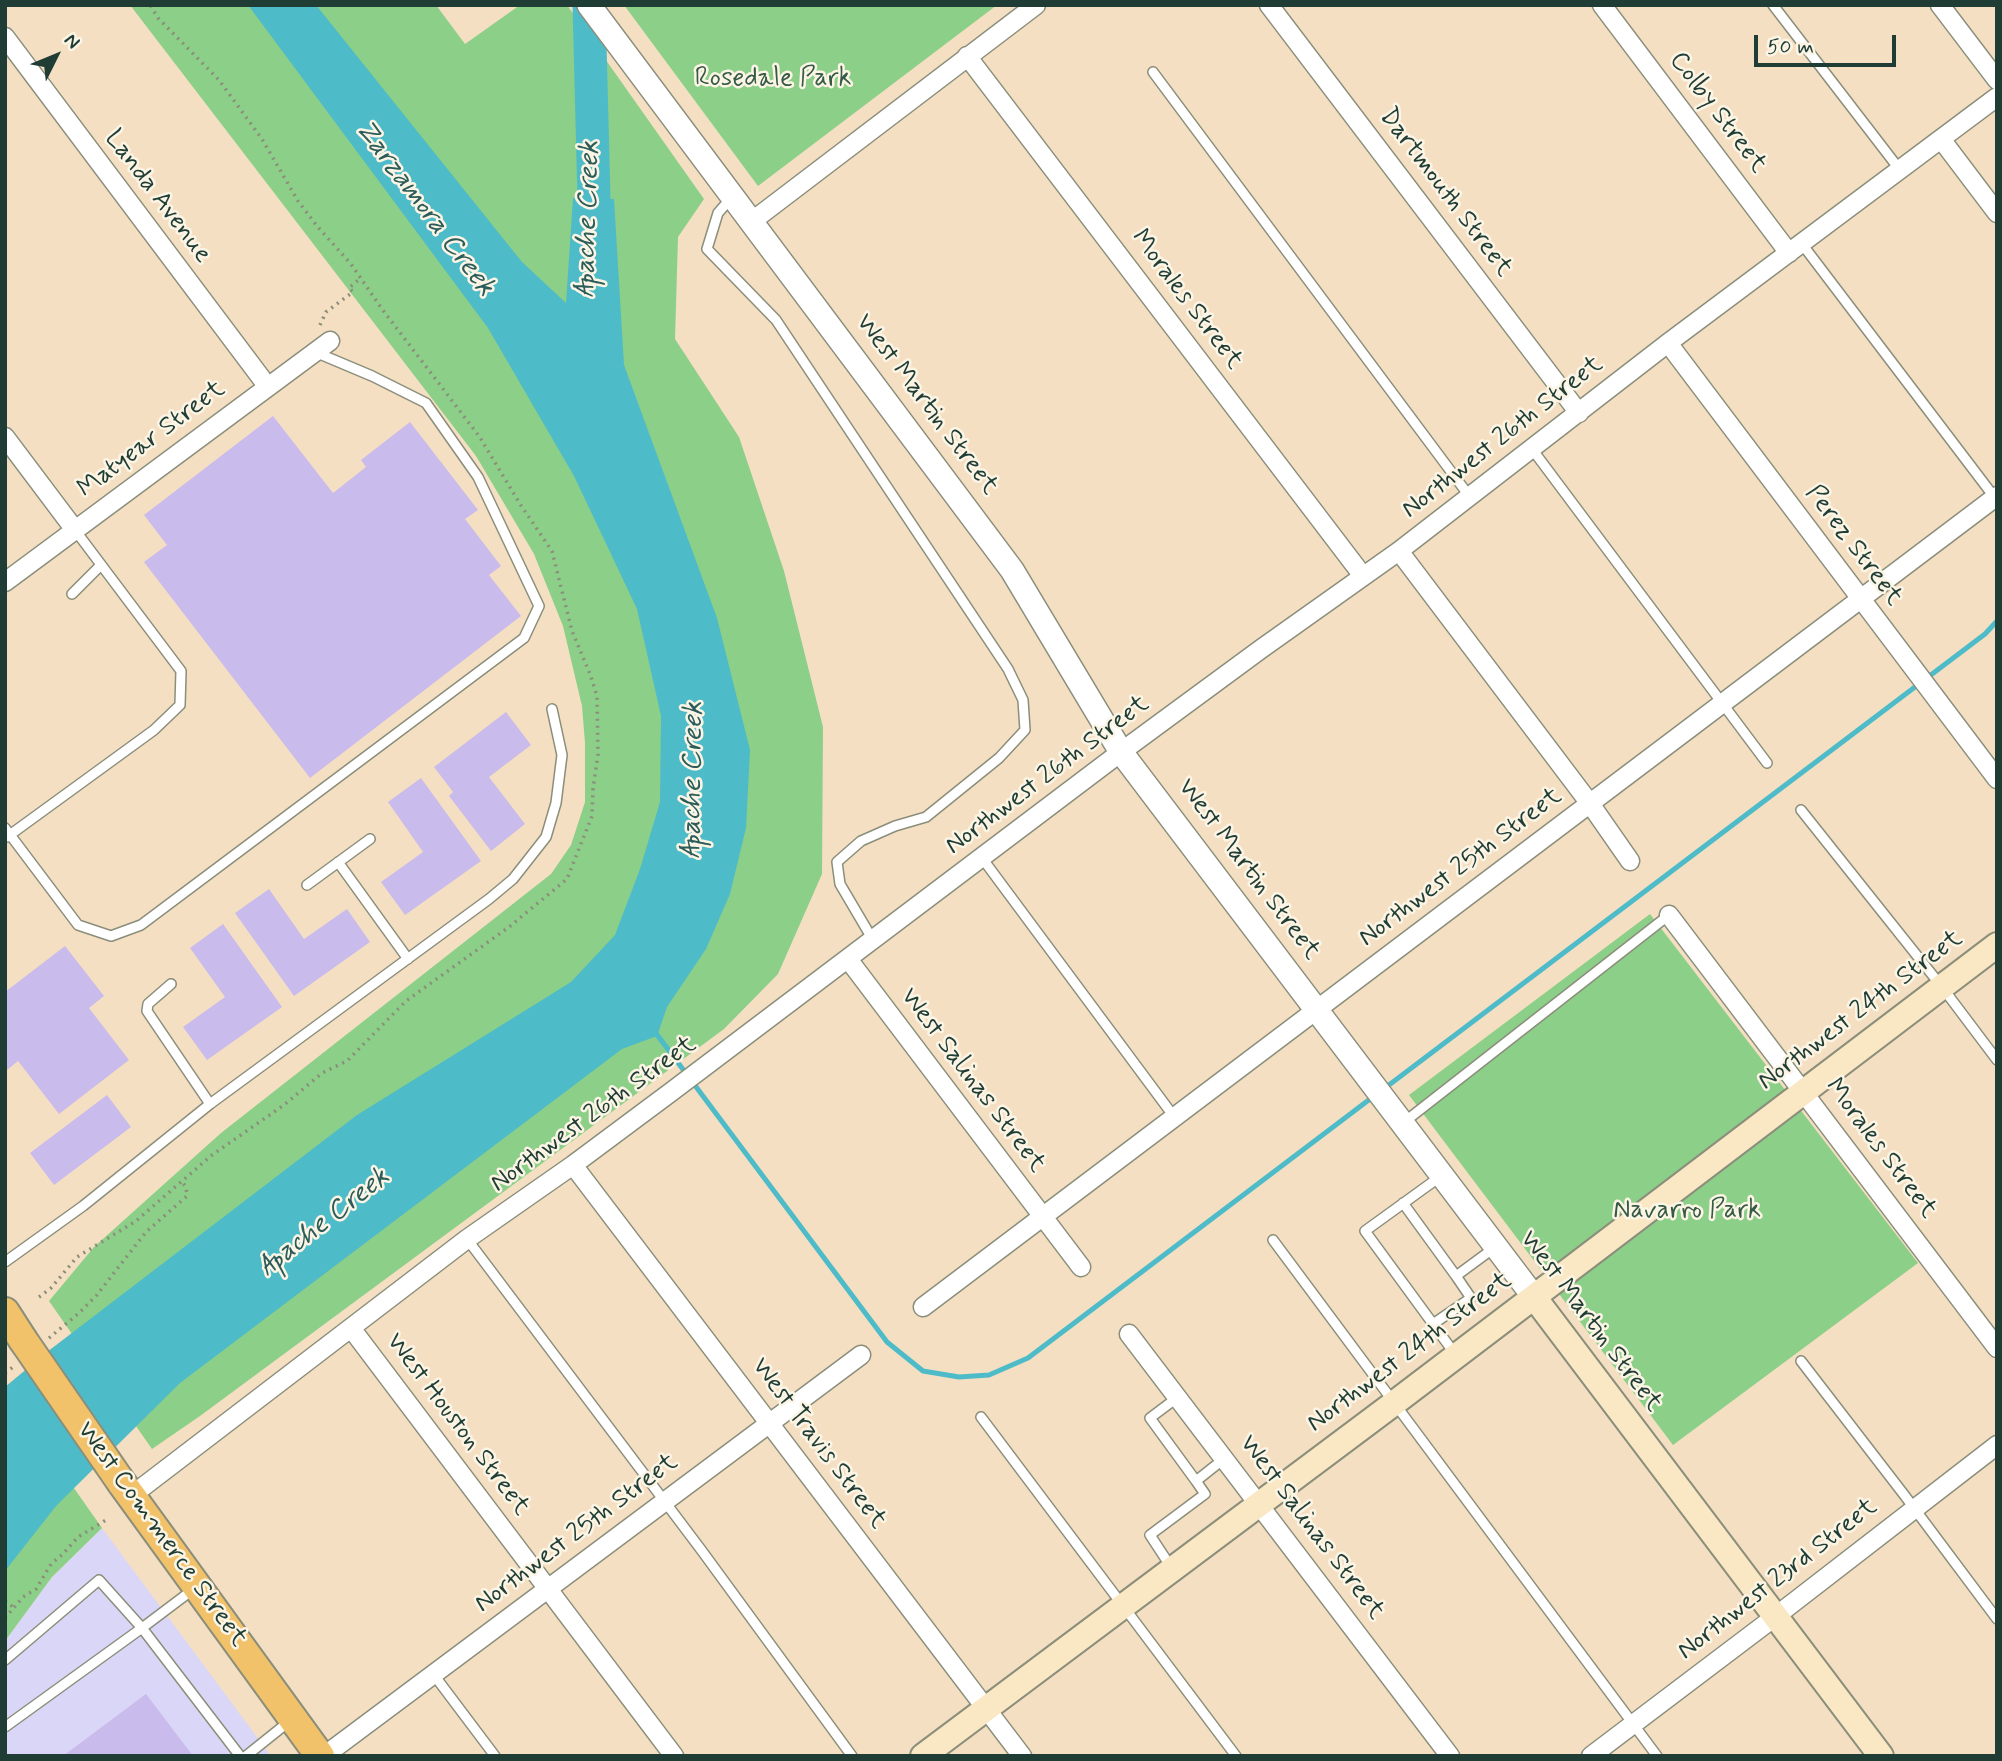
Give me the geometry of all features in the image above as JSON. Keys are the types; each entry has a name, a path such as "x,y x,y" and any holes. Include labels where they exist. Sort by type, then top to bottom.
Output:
{"main road":[{"name":"Northwest 24th Street","path":"923,1756 1393,1404 1997,945"},
{"name":"West Martin Street","path":"1534,1297 1881,1756"},
{"name":"West Commerce Street","path":"5,1312 27,1349 126,1489 322,1756"}],"street":[{"name":"West Martin Street","path":"589,5 1012,570 1121,752 1534,1297"},
{"path":"751,222 1036,5"},
{"name":"Dartmouth Street","path":"1269,5 1579,413"},
{"name":"Colby Street","path":"1602,5 1795,248"},
{"path":"1940,5 1997,79"},
{"name":"Landa Avenue","path":"5,37 268,387"},
{"name":"Morales Street","path":"967,56 1363,576"},
{"name":"Northwest 26th Street","path":"126,1489 351,1328 467,1239 573,1165 1121,752 1399,551 1668,343 1997,97"},
{"path":"1941,139 1997,213"},
{"name":"Matyear Street","path":"5,582 330,341"},
{"name":"Perez Street","path":"1668,343 1997,779"},
{"path":"5,437 75,530"},
{"name":"Northwest 25th Street","path":"923,1307 1996,497"},
{"path":"1399,551 1591,804 1630,861"},
{"name":"Morales Street","path":"1669,915 1997,1348"},
{"name":"West Salinas Street","path":"848,959 1081,1267"},
{"name":"West Travis Street","path":"573,1165 1022,1756"},
{"name":"West Houston Street","path":"351,1328 674,1756"},
{"name":"West Salinas Street","path":"1129,1334 1450,1756"},
{"name":"Northwest 25th Street","path":"322,1756 861,1355"},
{"name":"Northwest 23rd Street","path":"1591,1756 1997,1445"}],"lane":[{"path":"1773,5 1900,170"},
{"path":"1153,72 1470,498"},
{"path":"732,197 718,213 707,249 776,320 1008,669 1023,700 1025,730 999,758 926,817 895,826 861,841 837,862 840,884 873,940"},
{"path":"1795,248 1996,497"},
{"path":"75,530 181,671 180,705 154,730 7,833 78,925 111,936 141,925 524,638 539,606 478,477 426,403 316,352"},
{"path":"1532,449 1767,763"},
{"path":"72,594 101,565"},
{"path":"5,1262 83,1206 211,1104 513,879 546,837 556,803 562,755 552,709"},
{"path":"1801,810 1997,1060"},
{"path":"307,885 370,839"},
{"path":"982,858 1175,1118"},
{"path":"338,862 408,958"},
{"path":"1399,1121 1669,915"},
{"path":"171,984 148,1004 147,1011 211,1104"},
{"path":"1441,1176 1365,1231 1456,1356"},
{"path":"1403,1203 1471,1298 1433,1324"},
{"path":"467,1239 852,1756"},
{"path":"1273,1240 1657,1756"},
{"path":"1456,1276 1495,1247"},
{"path":"1801,1362 1997,1619"},
{"path":"1172,1569 1150,1535 1205,1494 1150,1418 1178,1397"},
{"path":"981,1417 1236,1756"},
{"path":"1196,1480 1225,1458"},
{"path":"5,1660 100,1580 142,1628 240,1756"},
{"path":"5,1727 197,1587"},
{"path":"434,1675 495,1756"},
{"path":"246,1756 293,1719"}],"path":[{"path":"39,1297 51,1288 76,1258 136,1221 212,1156 284,1105 323,1073 347,1061 406,1002 509,927 567,879 592,816 598,754 597,696 572,631 552,551 479,436 361,278 299,201 262,139 219,80 158,18 150,5"},
{"path":"330,341 320,325 326,312 353,292 349,288 361,278"},
{"path":"5,1373 27,1349 79,1313 96,1296 146,1232 187,1196 182,1182"},
{"path":"5,1618 23,1597 36,1589 51,1564 78,1537 106,1520"},
{"path":"5,1601 13,1607"}],"shaded area":[{"path":"102,1528 271,1756 5,1756 5,1641 52,1577"}],"green space":[{"path":"130,5 436,5 465,44 520,5 567,5 704,199 678,237 675,339 739,437 784,571 823,727 822,874 778,974 724,1029 152,1449 49,1301 94,1247 221,1133 551,874 571,845 585,802 585,743 582,706 563,626 534,554 476,456"},
{"name":"Rosedale Park","path":"624,5 997,5 758,186"},
{"name":"Navarro Park","path":"1650,914 1918,1263 1673,1445 1409,1095"},
{"path":"5,1390 102,1528 52,1577 5,1641"}],"water":[{"name":"Zarzamora Creek","path":"248,5 316,5 522,262 566,303 573,198 614,199 624,365 717,618 750,750 746,828 730,894 706,949 667,1007 657,1036 622,1049 180,1383 56,1506 5,1571 5,1387 357,1115 571,982 615,935 640,869 660,802 661,716 637,609 574,476 488,328"}],"building":[{"path":"273,416 333,493 366,467 361,460 410,422 478,510 465,519 501,566 489,575 521,616 310,778 144,562 167,545 144,515"},
{"path":"506,712 531,745 489,777 525,824 491,851 449,796 453,792 434,767"},
{"path":"421,778 481,861 405,915 381,882 423,852 388,802"},
{"path":"269,889 304,939 347,909 370,942 294,996 235,913"},
{"path":"223,924 282,1007 207,1060 183,1027 225,997 190,948"},
{"path":"65,946 104,996 89,1008 129,1060 59,1114 18,1061 7,1070 5,1068 5,992"},
{"path":"107,1095 131,1127 54,1185 30,1153"},
{"path":"146,1694 193,1756 63,1756"}],"waterway":[{"name":"Apache Creek","path":"589,5 594,200 591,246"},
{"path":"1385,1088 1985,634 1997,621"},
{"path":"655,1032 887,1342 923,1371 959,1377 989,1375 1028,1358 1374,1096"}]}
